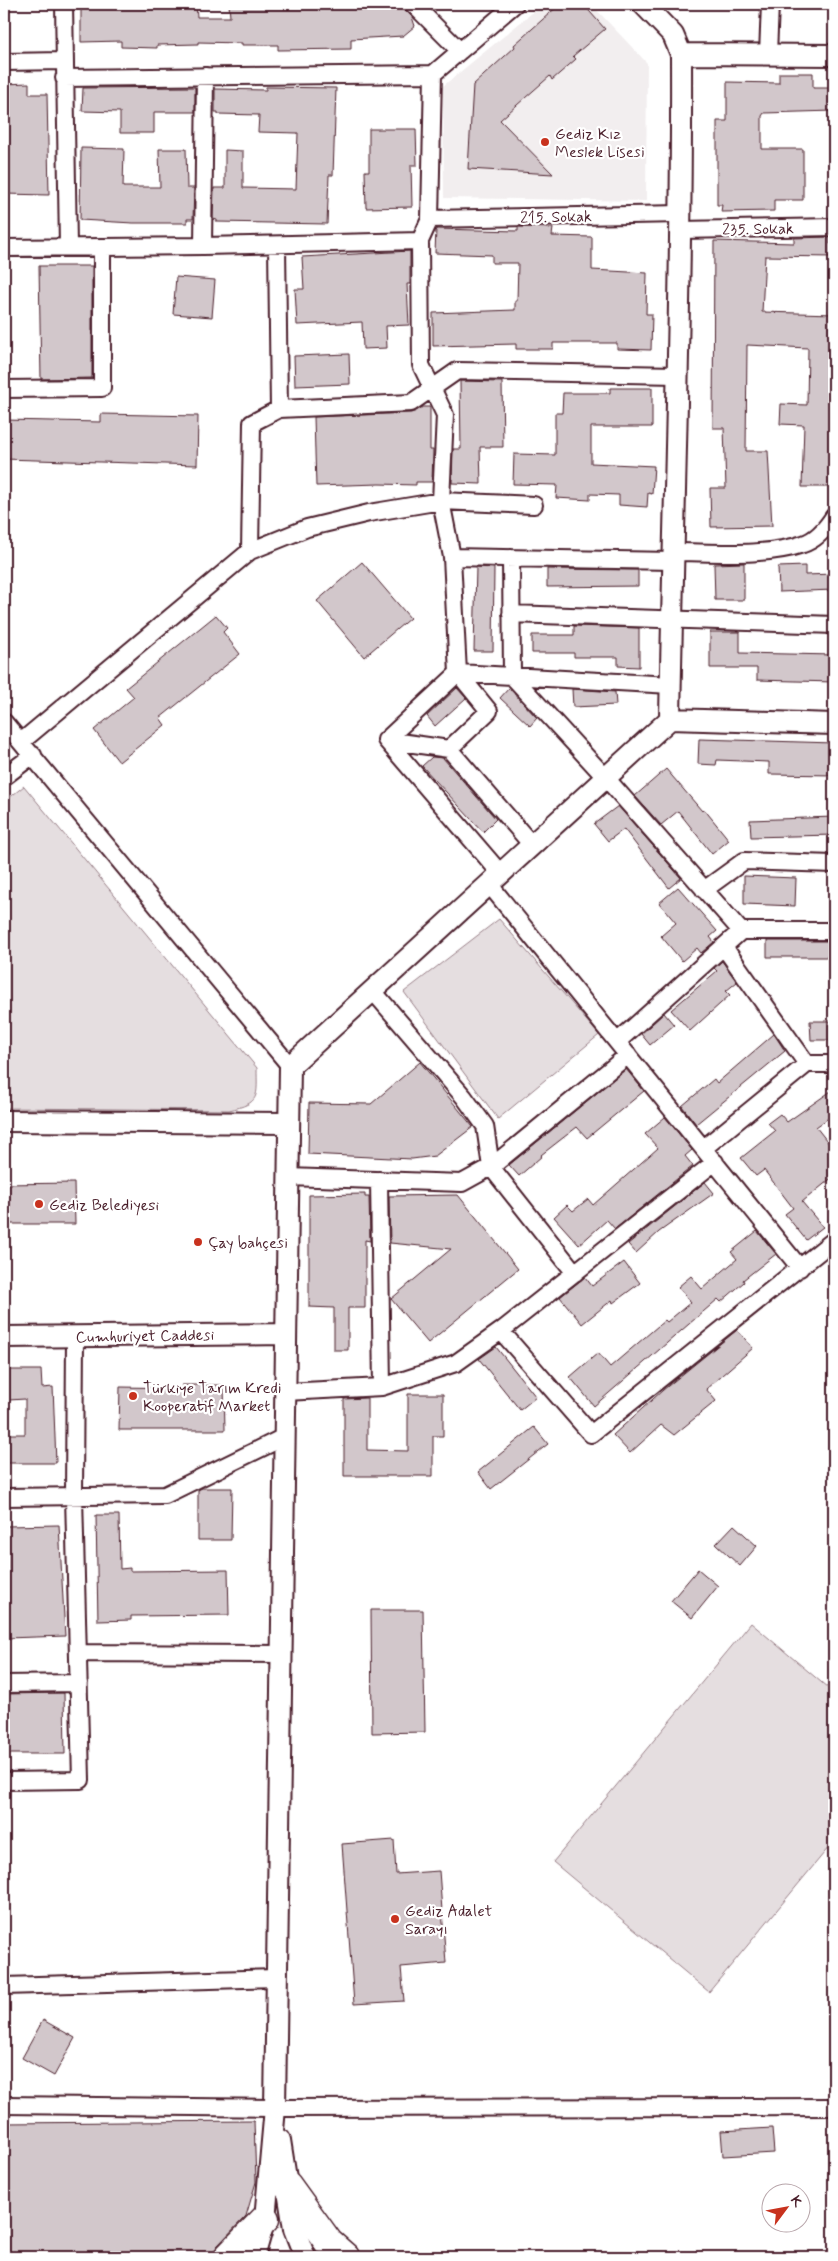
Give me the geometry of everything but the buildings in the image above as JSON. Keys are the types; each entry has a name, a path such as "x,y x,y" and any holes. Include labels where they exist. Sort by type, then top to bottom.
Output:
{"highway":[{"path":"286,2185 329,2243 345,2257"},
{"path":"228,2257 265,2218"}],"street":[{"path":"64,4 68,246"},
{"path":"413,4 460,52"},
{"path":"64,78 432,74 515,4"},
{"path":"643,4 673,35 681,54 681,222 670,719"},
{"path":"768,54 770,4"},
{"path":"681,54 834,54"},
{"path":"6,65 64,61"},
{"path":"432,74 430,219 420,241 421,365 445,415 441,501 452,557 458,673 489,711 449,748"},
{"path":"203,246 205,76"},
{"name":"215. Sokak","path":"430,219 681,222"},
{"name":"235. Sokak","path":"681,222 834,227"},
{"path":"4,248 277,245 420,241"},
{"path":"277,245 279,409"},
{"path":"4,389 102,388 102,247"},
{"path":"250,551 252,423 279,409 411,404 457,372 678,375"},
{"path":"21,742 250,551 307,528 368,513 441,501 534,505"},
{"path":"452,557 673,556 770,551 805,544 825,529 834,516"},
{"path":"511,558 512,676 606,778 741,932"},
{"path":"512,614 834,625"},
{"path":"386,740 458,673 671,685"},
{"path":"290,1066 670,719 834,724"},
{"path":"4,722 290,1066 275,2108 265,2218 254,2257"},
{"path":"386,740 449,748 532,845"},
{"path":"386,740 495,879 617,1042 800,1268"},
{"path":"4,777 32,755"},
{"path":"704,890 744,861 834,864"},
{"path":"617,1042 741,932 834,932"},
{"path":"724,947 807,1064"},
{"path":"373,991 464,1097 484,1126 491,1167 575,1273"},
{"path":"288,1178 462,1183 491,1167 628,1055"},
{"path":"704,1148 807,1064 834,1064"},
{"path":"4,1121 289,1123"},
{"path":"285,1392 382,1387 456,1363 501,1331 715,1162"},
{"path":"379,1180 382,1387"},
{"path":"501,1331 590,1434 834,1240"},
{"name":"Cumhuriyet Caddesi","path":"4,1337 286,1334"},
{"path":"4,1781 81,1780 74,1496 75,1336"},
{"path":"4,1497 165,1494 284,1437"},
{"path":"78,1653 281,1654"},
{"path":"4,1684 79,1683"},
{"path":"4,1986 277,1978"},
{"path":"4,2105 275,2108 834,2107"},
{"path":"275,2108 294,2229 305,2257"}],"shaded area":[{"name":"Gediz Kız Meslek Lisesi","path":"543,4 591,4 647,63 646,201 444,198 443,86"},
{"path":"24,786 257,1068 257,1092 252,1101 247,1105 229,1110 4,1108 4,802"},
{"path":"499,919 599,1035 498,1119 404,992"},
{"path":"751,1623 834,1693 834,1841 709,1992 553,1862"}],"place":[{"name":"Gediz Kız Meslek Lisesi","path":"545,142"},
{"name":"Gediz Belediyesi","path":"39,1204"},
{"name":"Çay bahçesi","path":"198,1242"},
{"name":"Türkiye Tarım Kredi Kooperatif Market","path":"133,1396"},
{"name":"Gediz Adalet Sarayı","path":"395,1919"}]}
